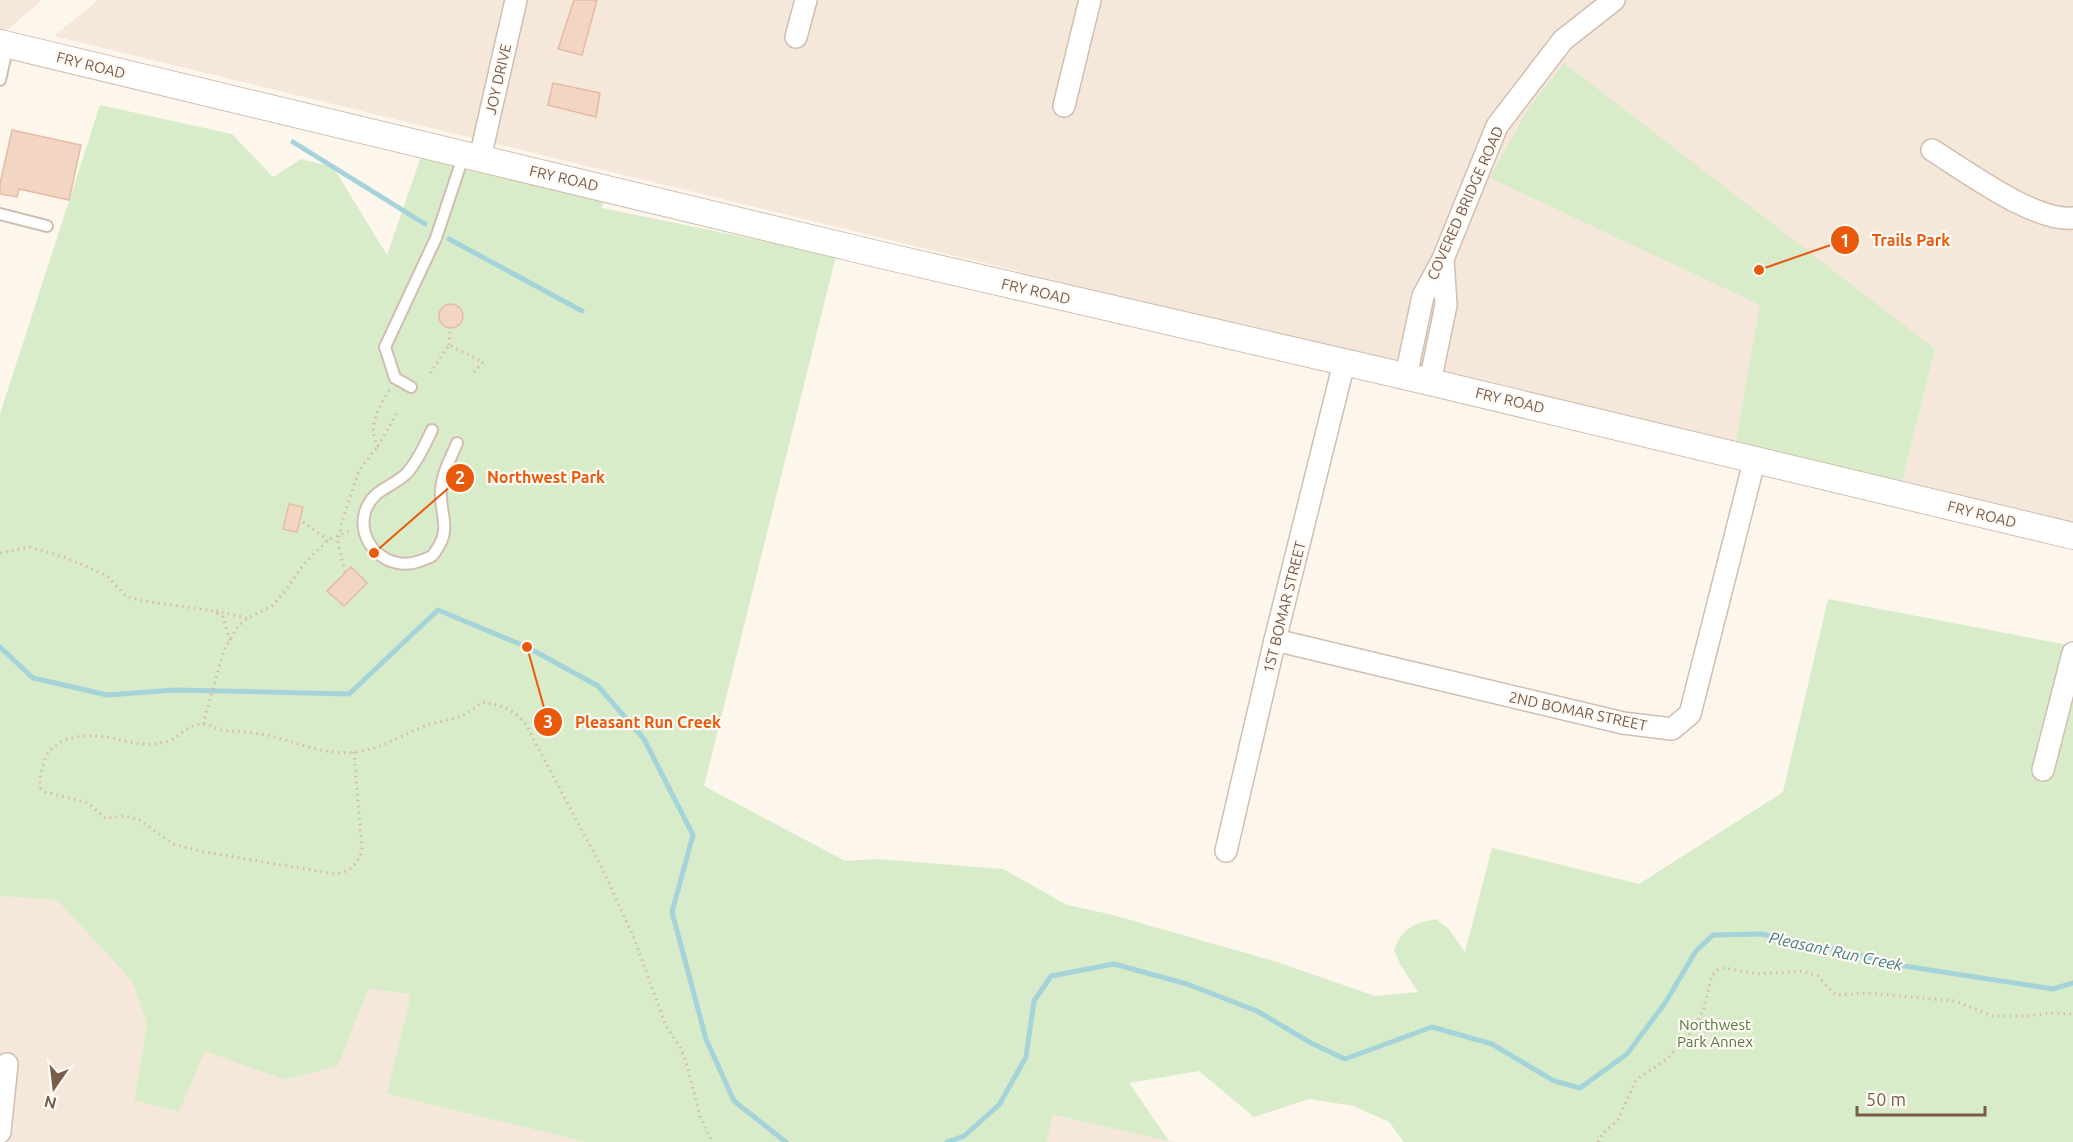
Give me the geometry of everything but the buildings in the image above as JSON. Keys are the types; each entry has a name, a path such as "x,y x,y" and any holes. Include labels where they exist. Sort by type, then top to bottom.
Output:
{"street":[{"path":"796,37 806,0"},
{"path":"1064,106 1090,0"},
{"name":"COVERED BRIDGE ROAD","path":"1418,379 1446,305 1443,259 1497,126 1563,40 1614,0"},
{"name":"JOY DRIVE","path":"472,156 511,1"},
{"name":"FRY ROAD","path":"4,44 2073,536"},
{"path":"1932,150 2017,203 2060,219 2073,218"},
{"name":"1ST BOMAR STREET","path":"1226,851 1275,640 1344,363"},
{"name":"2ND BOMAR STREET","path":"1275,640 1623,723 1672,729 1690,714 1755,459"},
{"path":"2043,770 2073,653"},
{"path":"0,1132 7,1064"}],"lane":[{"path":"0,80 4,44"},
{"path":"411,387 396,378 385,347 472,156"},
{"path":"0,214 47,226"},
{"path":"432,430 405,476 378,492 369,501 364,515 364,534 375,553 393,562 413,564 432,556 442,540 445,522 441,490 447,466 457,443"}],"path":[{"path":"430,373 449,345 450,332"},
{"path":"449,345 483,362 473,374"},
{"path":"396,378 375,416 374,439 378,446 397,413"},
{"path":"303,522 328,540"},
{"path":"204,724 224,650 238,626 248,618 272,606 304,564 328,540 364,524"},
{"path":"0,553 30,548 64,557 106,576 127,597 248,618"},
{"path":"214,611 223,617 230,641"},
{"path":"354,752 362,850 354,866 347,872 336,874 200,851 173,844 138,819 125,816 105,818 88,803 41,789 39,781 45,757 50,748 60,742 84,736 103,736 127,742 152,744 171,741 184,729 204,724 220,730 264,735 301,747 354,752 389,743 431,723 462,717 473,711 481,702 501,705 520,717 526,725 603,870 634,938 666,1026 680,1047 700,1116 712,1142"},
{"path":"1598,1142 1602,1134 1618,1119 1636,1080 1667,1059 1694,1029 1704,1008 1712,975 1717,970 1725,968 1757,974 1802,971 1818,976 1837,995 1867,993 1955,1001 1993,1016 2029,1017 2049,1012 2073,1014"}],"shaded area":[{"path":"0,0 42,0 6,31 0,30"},
{"path":"98,0 2073,0 2073,526 1901,486 1935,349 1491,178 1761,305 1735,446 54,36"},
{"path":"0,896 57,900 132,981 147,1024 134,1100 179,1112 205,1050 285,1080 338,1066 368,989 412,994 387,1094 585,1142 0,1142"},
{"path":"1052,1115 1176,1142 1046,1142"}],"green space":[{"path":"1564,63 1935,349 1901,486 1735,446 1760,305 1490,178 1526,112"},
{"name":"Northwest Park Annex","path":"100,105 232,134 273,177 301,159 333,167 387,255 425,145 606,188 602,208 836,256 704,786 845,861 877,859 1003,869 1067,905 1109,914 1274,961 1375,996 1418,992 1394,950 1397,942 1410,928 1436,919 1448,928 1465,952 1492,848 1639,884 1783,792 1828,599 2073,646 2073,1142 1404,1142 1389,1122 1354,1106 1309,1099 1254,1117 1199,1071 1129,1083 1169,1141 1053,1115 1046,1142 585,1142 387,1094 411,994 368,989 338,1066 285,1080 205,1051 179,1112 134,1100 147,1024 132,981 57,900 0,896 0,414"}],"waterway":[{"path":"293,142 425,224"},
{"path":"449,239 582,311"},
{"name":"Pleasant Run Creek","path":"0,647 33,678 107,695 175,690 349,694 438,610 527,647 598,686 644,739 693,835 672,912 706,1039 734,1101 786,1142"},
{"name":"Pleasant Run Creek","path":"947,1142 964,1136 999,1105 1026,1057 1034,1001 1051,976 1114,964 1187,984 1257,1011 1311,1043 1345,1059 1432,1027 1492,1044 1554,1081 1580,1088 1627,1054 1665,1003 1696,951 1713,935 1761,934 1904,966 2053,989 2073,983"}],"place":[{"name":"Trails Park","path":"1759,270"},
{"name":"Northwest Park","path":"374,553"},
{"name":"Pleasant Run Creek","path":"527,647"}]}
